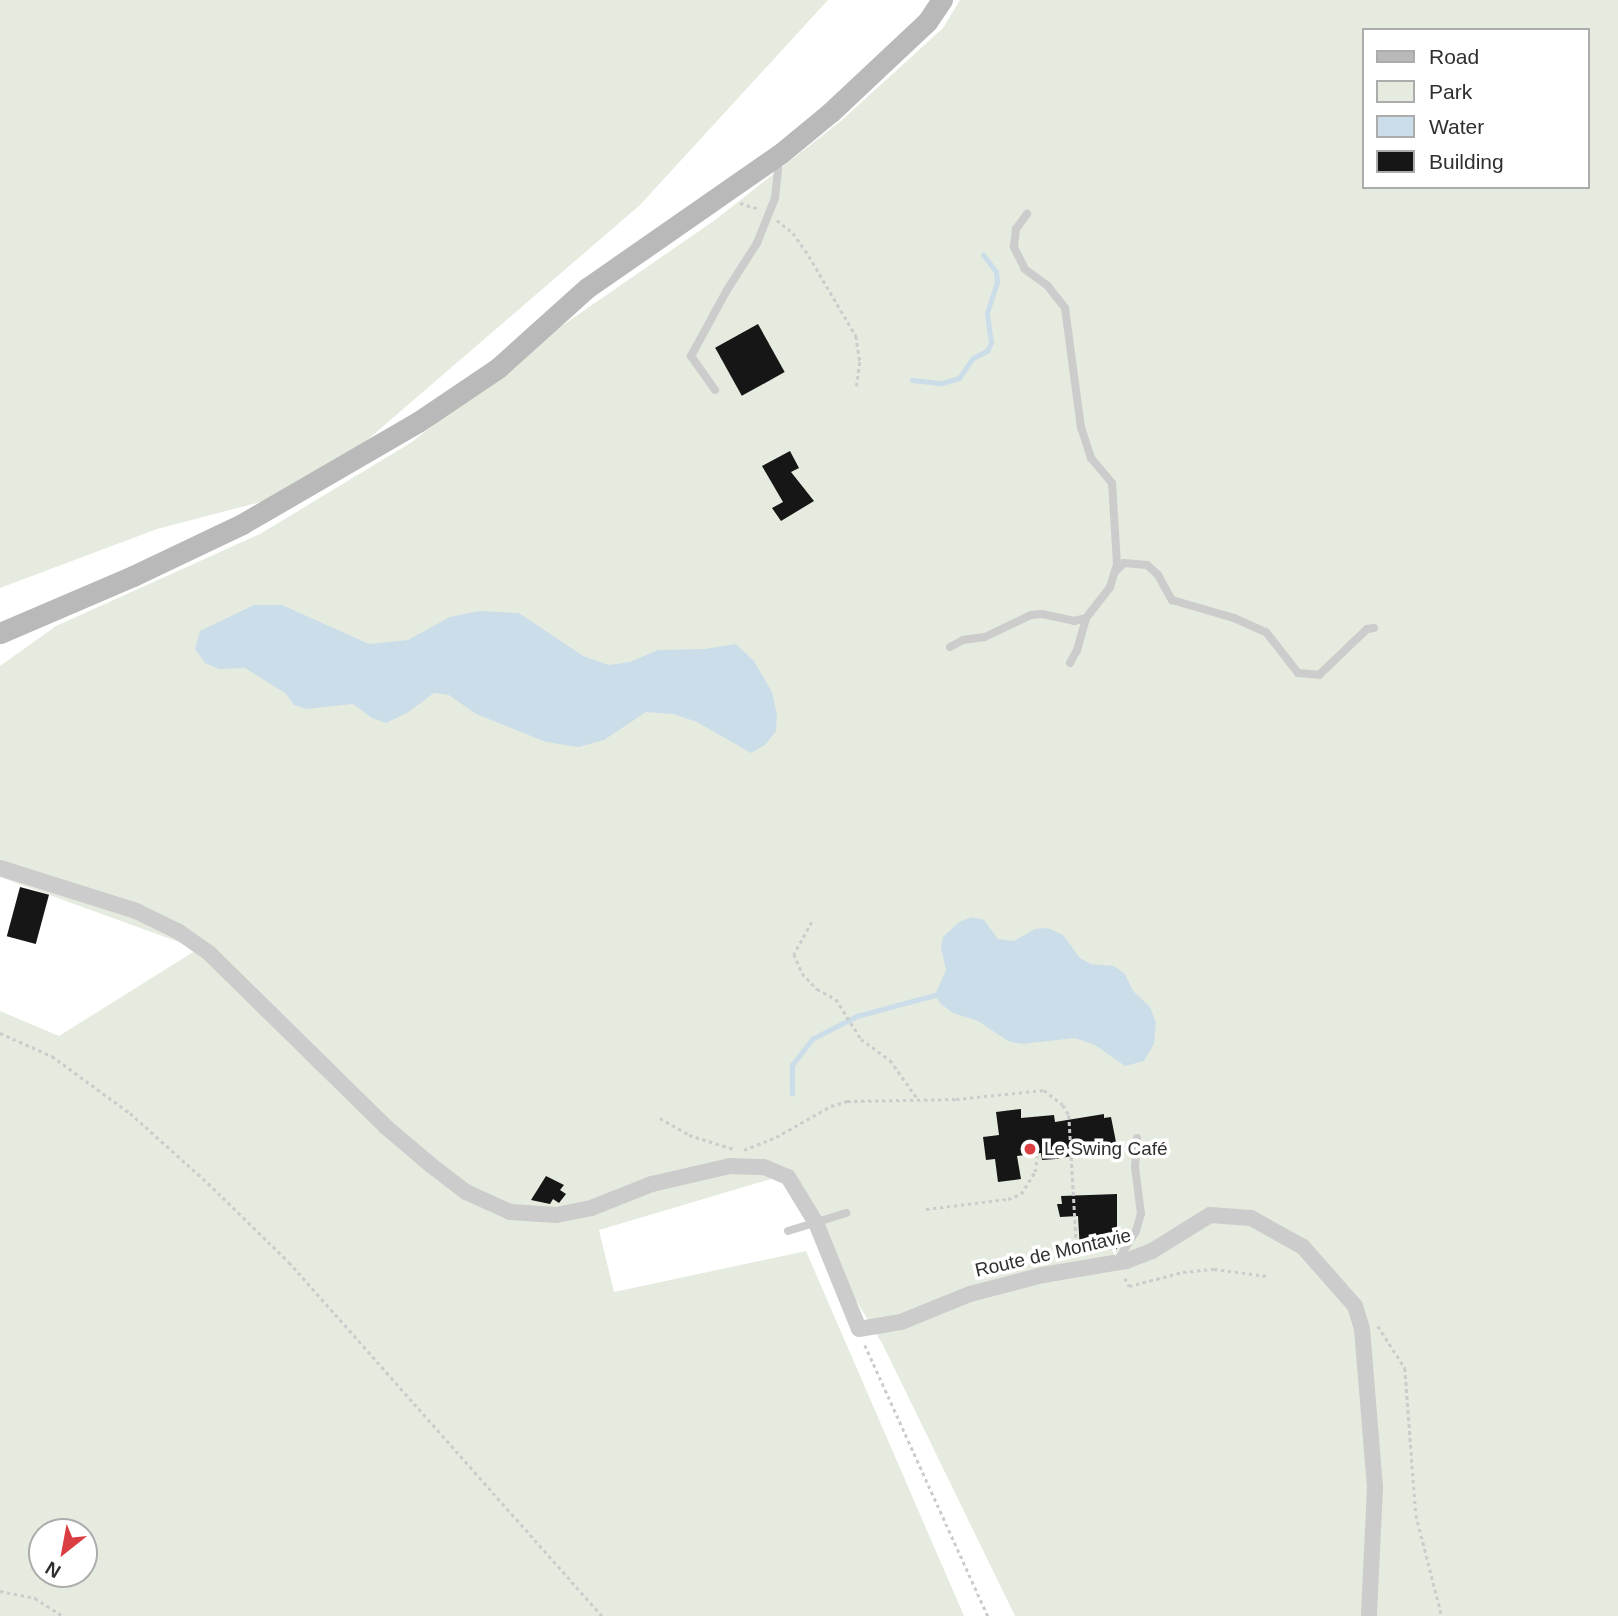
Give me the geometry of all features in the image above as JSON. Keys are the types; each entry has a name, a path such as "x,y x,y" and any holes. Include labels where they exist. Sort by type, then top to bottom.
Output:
{"street":[{"path":"0,633 242,524 418,422 498,368 587,288 730,197 831,112 927,22 942,0"},
{"path":"0,868 136,911 179,932 211,954 386,1127 466,1192 489,1204 510,1212 556,1215 591,1208 652,1184 730,1166 750,1165 788,1177 797,1197 816,1223 859,1329"},
{"name":"Route de Montavie","path":"859,1329 901,1322 971,1294 1043,1275 1116,1263 1152,1251 1210,1215 1251,1218 1303,1247 1355,1306 1362,1329 1375,1487 1369,1616"}],"lane":[{"path":"715,390 691,356 727,290 757,243 775,198 780,153"},
{"path":"1027,214 1016,229 1014,247 1025,269 1048,286 1065,308 1081,428 1091,458 1112,483 1117,542 1114,573"},
{"path":"1070,663 1077,650 1086,618 1099,604 1114,573 1124,563 1147,565 1158,575 1172,600 1234,618 1266,632 1298,673 1319,675 1367,629 1374,628"},
{"path":"950,647 963,640 985,637 1031,615 1042,614 1074,621 1086,618"},
{"path":"1116,1263 1136,1231 1141,1214 1135,1167 1137,1138"},
{"path":"788,1231 846,1213"}],"path":[{"path":"730,197 769,212 793,233 856,336 860,362 856,389"},
{"path":"812,922 797,946 795,961 810,983 835,999 861,1039 890,1060 919,1099"},
{"path":"0,1033 34,1045 75,1072 130,1113 217,1192 289,1262 603,1616"},
{"path":"660,1118 709,1143 745,1150 776,1137 831,1106 866,1099 956,1100 1044,1090 1063,1104 1072,1133"},
{"path":"926,1209 1008,1199 1021,1194 1035,1172 1037,1156"},
{"path":"1355,1306 1368,1311 1398,1353 1405,1368 1416,1515 1442,1616"},
{"path":"859,1329 988,1616"},
{"path":"0,1591 35,1598 63,1616"}],"green space":[{"path":"0,0 828,0 640,205 359,447 268,500 157,529 0,588"},
{"path":"960,0 1618,0 1618,1616 1015,1616 883,1345 781,1176 599,1230 614,1292 806,1251 964,1616 0,1616 0,1011 59,1036 198,949 0,877 0,666 56,626 260,534 412,442 537,343 715,220 842,120 943,28"}],"water":[{"path":"254,605 282,605 369,644 408,640 450,617 479,611 519,613 583,656 609,665 630,662 658,650 705,649 736,644 754,661 772,692 777,715 776,731 765,745 751,753 697,722 673,714 646,712 604,740 579,747 546,742 476,714 449,695 434,693 407,713 386,723 372,718 353,704 306,709 294,705 285,693 245,668 219,669 205,663 195,649 200,631"},
{"path":"972,917 984,920 998,939 1014,941 1035,929 1048,928 1063,935 1080,958 1091,964 1114,966 1125,974 1133,991 1150,1007 1156,1023 1154,1044 1144,1061 1125,1066 1095,1045 1075,1038 1022,1044 1008,1041 978,1021 953,1013 941,1004 935,995 946,970 941,947 943,937 959,922"}],"building":[{"path":"758,324 785,372 742,396 715,348"},
{"path":"790,451 799,468 791,472 814,501 781,521 772,508 783,502 762,466"},
{"path":"20,887 49,895 36,944 7,936"},
{"path":"1021,1109 1021,1118 1054,1115 1055,1122 1104,1114 1104,1118 1111,1117 1117,1147 1056,1159 1042,1160 1041,1153 1017,1156 1021,1179 998,1182 995,1159 986,1160 983,1137 999,1135 996,1112"},
{"path":"546,1176 564,1185 560,1190 566,1194 559,1203 553,1199 550,1204 531,1200"},
{"path":"1117,1194 1117,1249 1080,1251 1078,1216 1060,1217 1057,1204 1062,1204 1061,1196"}],"waterway":[{"path":"912,380 942,383 959,378 973,358 987,351 991,343 987,313 997,283 996,272 983,255"},
{"path":"792,1094 792,1065 812,1039 857,1016 935,995"}],"place":[{"name":"Le Swing Café","path":"1030,1149"}]}
